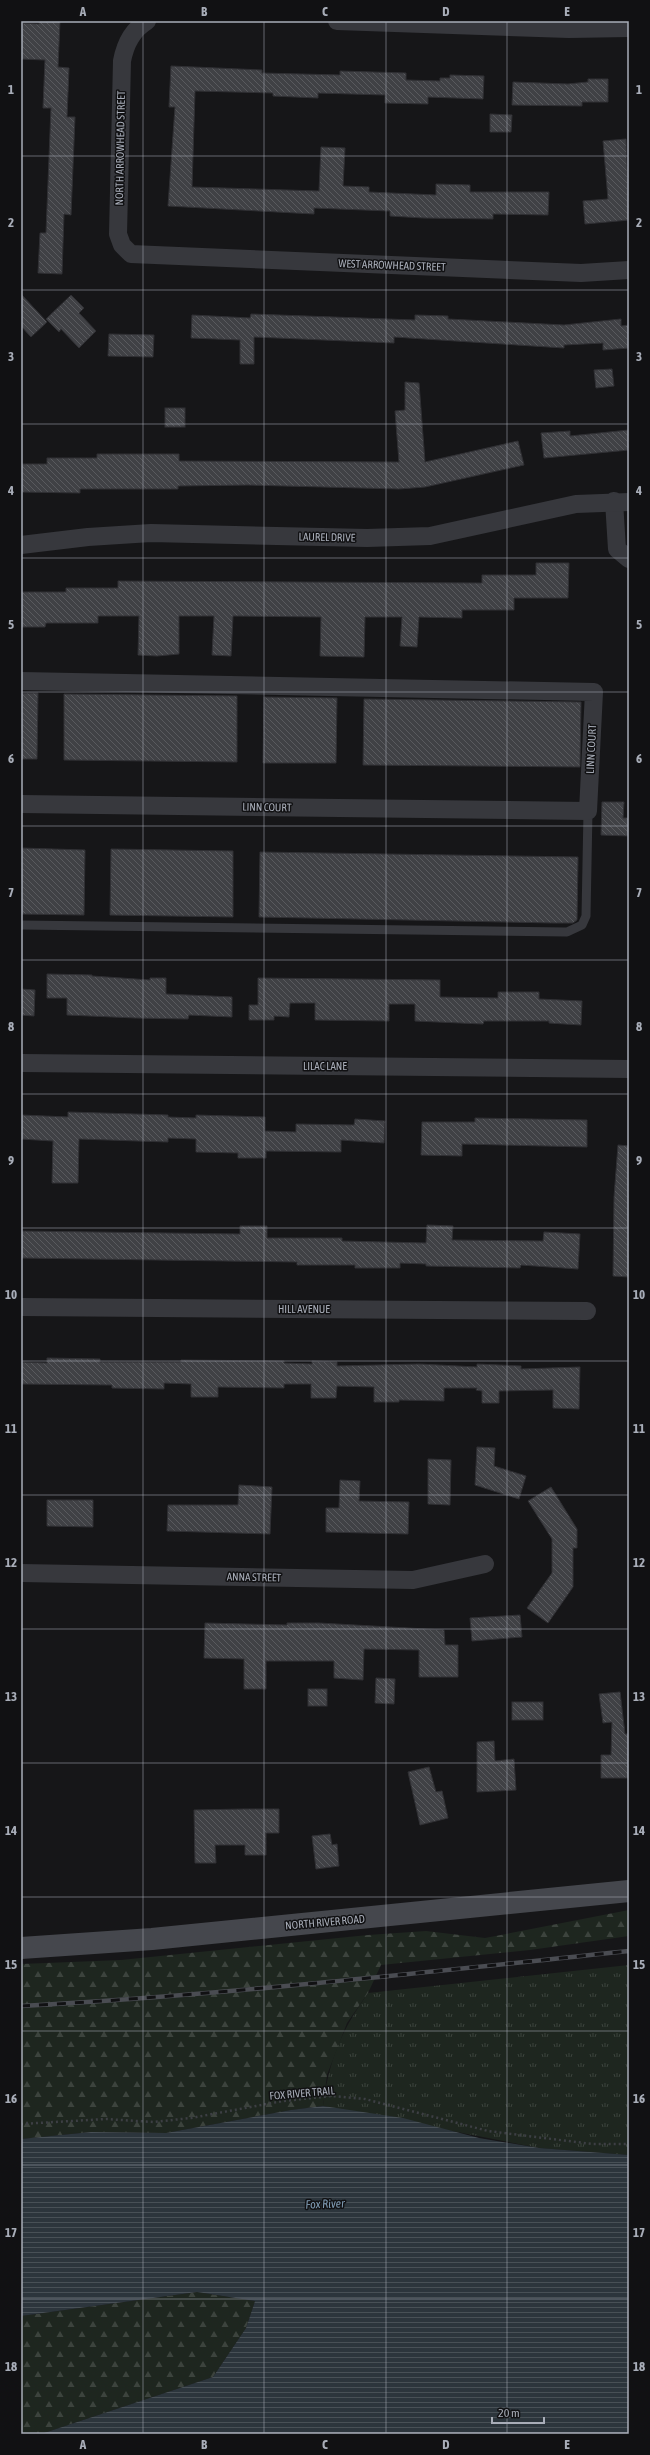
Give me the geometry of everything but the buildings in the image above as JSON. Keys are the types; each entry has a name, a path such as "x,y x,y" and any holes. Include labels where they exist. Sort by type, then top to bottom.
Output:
{"main road":[{"name":"NORTH RIVER ROAD","path":"21,1948 152,1939 629,1891"}],"street":[{"name":"NORTH ARROWHEAD STREET","path":"146,21 136,29 124,49 122,61 118,234 122,245 131,254 155,256"},
{"path":"337,21 569,29 629,28"},
{"name":"WEST ARROWHEAD STREET","path":"155,256 581,273 629,270"},
{"path":"622,501 617,549 629,559"},
{"name":"LAUREL DRIVE","path":"21,545 88,537 151,533 367,538 430,536 576,504 622,501"},
{"name":"LINN COURT","path":"21,682 594,692 588,811 21,804"},
{"name":"LILAC LANE","path":"21,1063 629,1069"},
{"name":"HILL AVENUE","path":"21,1307 587,1311"},
{"name":"ANNA STREET","path":"21,1573 413,1580 485,1564"}],"lane":[{"path":"21,925 567,932 582,926 586,916 588,811"}],"path":[{"name":"FOX RIVER TRAIL","path":"21,2124 106,2119 152,2122 191,2118 284,2101 332,2096 365,2099 488,2131 592,2144 629,2144"}],"green space":[{"path":"629,1910 629,1936 530,1950 381,1965 368,1993 347,2023 327,2075 323,2106 291,2110 166,2133 91,2132 21,2139 21,1964 121,1960 368,1935 426,1931 485,1938"},
{"path":"629,1965 629,2155 539,2148 323,2106 329,2074 343,2033 368,1993"},
{"path":"197,2292 255,2301 246,2328 213,2377 41,2434 21,2434 21,2316"}],"water":[{"name":"Fox River","path":"323,2106 403,2118 479,2138 539,2148 629,2155 629,2434 41,2434 213,2377 246,2328 255,2301 197,2292 21,2316 21,2139 91,2132 166,2133 291,2110"}],"railway":[{"path":"21,2006 173,1996 401,1975 629,1951"}]}
